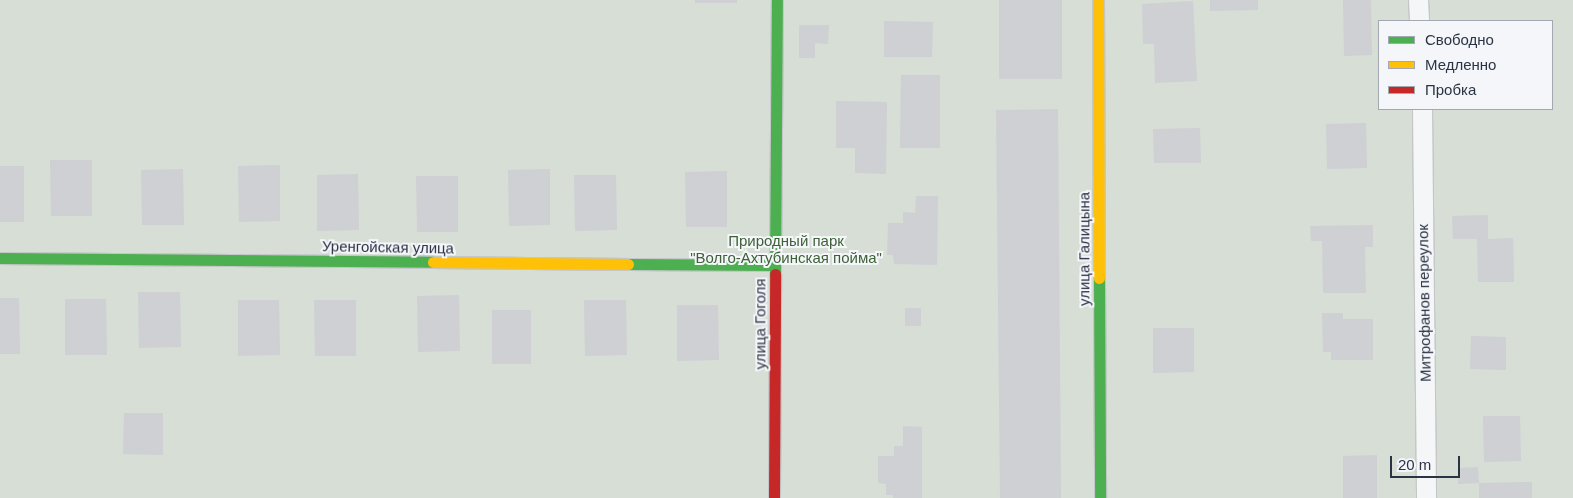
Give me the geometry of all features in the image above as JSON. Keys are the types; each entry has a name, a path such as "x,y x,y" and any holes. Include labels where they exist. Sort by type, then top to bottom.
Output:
{"street":[{"name":"улица Гоголя","path":"774,498 777,0"},
{"name":"улица Галицына","path":"1098,0 1100,498"},
{"path":"1418,0 1419,20"},
{"name":"Митрофанов переулок","path":"1422,110 1426,498"},
{"name":"Уренгойская улица","path":"0,258 775,265"}],"green space":[{"name":"Природный парк \"Волго-Ахтубинская пойма\"","path":"0,0 1573,0 1573,498 0,498"}],"building":[{"path":"695,0 737,0 737,3 695,3"},
{"path":"999,0 1062,0 1062,79 999,79"},
{"path":"1210,0 1258,0 1258,10 1210,11"},
{"path":"1343,0 1371,0 1372,55 1344,56"},
{"path":"1193,1 1197,81 1155,83 1154,44 1143,44 1142,4"},
{"path":"884,21 933,22 932,57 884,57"},
{"path":"799,25 829,25 828,44 815,43 815,58 799,58"},
{"path":"901,75 940,75 940,148 900,148"},
{"path":"836,101 887,102 886,174 855,173 855,148 836,148"},
{"path":"1058,109 1061,498 1000,498 996,110"},
{"path":"1366,123 1367,168 1327,169 1326,124"},
{"path":"1200,128 1201,163 1154,163 1153,129"},
{"path":"50,160 92,160 92,216 51,216"},
{"path":"280,165 280,221 239,222 238,166"},
{"path":"0,166 24,166 24,222 0,222"},
{"path":"183,169 184,225 142,225 141,170"},
{"path":"550,169 550,225 509,226 508,170"},
{"path":"727,171 727,227 686,227 685,172"},
{"path":"358,174 359,230 317,231 317,175"},
{"path":"574,175 616,175 617,230 575,231"},
{"path":"416,176 458,176 458,232 417,232"},
{"path":"916,196 938,196 937,265 894,264 893,255 887,255 888,223 903,223 903,212 915,213"},
{"path":"1488,215 1488,239 1513,238 1514,282 1478,282 1477,239 1453,239 1452,216"},
{"path":"1373,225 1373,247 1365,247 1366,293 1323,293 1322,241 1311,241 1310,226"},
{"path":"138,292 180,292 181,347 139,348"},
{"path":"459,295 460,351 418,352 417,296"},
{"path":"0,298 19,298 20,354 0,354"},
{"path":"65,299 106,299 107,355 65,355"},
{"path":"238,300 279,300 280,355 238,356"},
{"path":"314,300 356,300 356,356 315,356"},
{"path":"584,300 626,300 627,355 585,356"},
{"path":"677,305 718,305 719,360 677,361"},
{"path":"905,308 921,308 921,326 905,326"},
{"path":"492,310 531,310 531,364 492,364"},
{"path":"1322,313 1343,313 1343,319 1373,319 1373,360 1331,360 1331,352 1323,352"},
{"path":"1153,328 1194,328 1194,372 1153,373"},
{"path":"1471,336 1506,337 1506,370 1470,369"},
{"path":"124,413 163,413 163,455 123,454"},
{"path":"1483,416 1520,416 1521,461 1484,462"},
{"path":"903,426 922,427 922,498 893,498 893,495 886,495 886,484 878,483 878,456 894,456 894,446 903,446"},
{"path":"1377,455 1377,498 1343,498 1343,456"},
{"path":"1478,467 1479,483 1458,484 1458,468"},
{"path":"1532,482 1532,498 1479,498 1479,483"}],"traffic: fast":[{"path":"775,274 777,0"},
{"path":"0,258 433,262"},
{"path":"628,264 775,265"},
{"path":"1099,278 1100,498"}],"traffic: slow":[{"path":"1098,0 1099,278"},
{"path":"433,262 628,264"}],"traffic: jam":[{"path":"774,498 775,274"}]}
